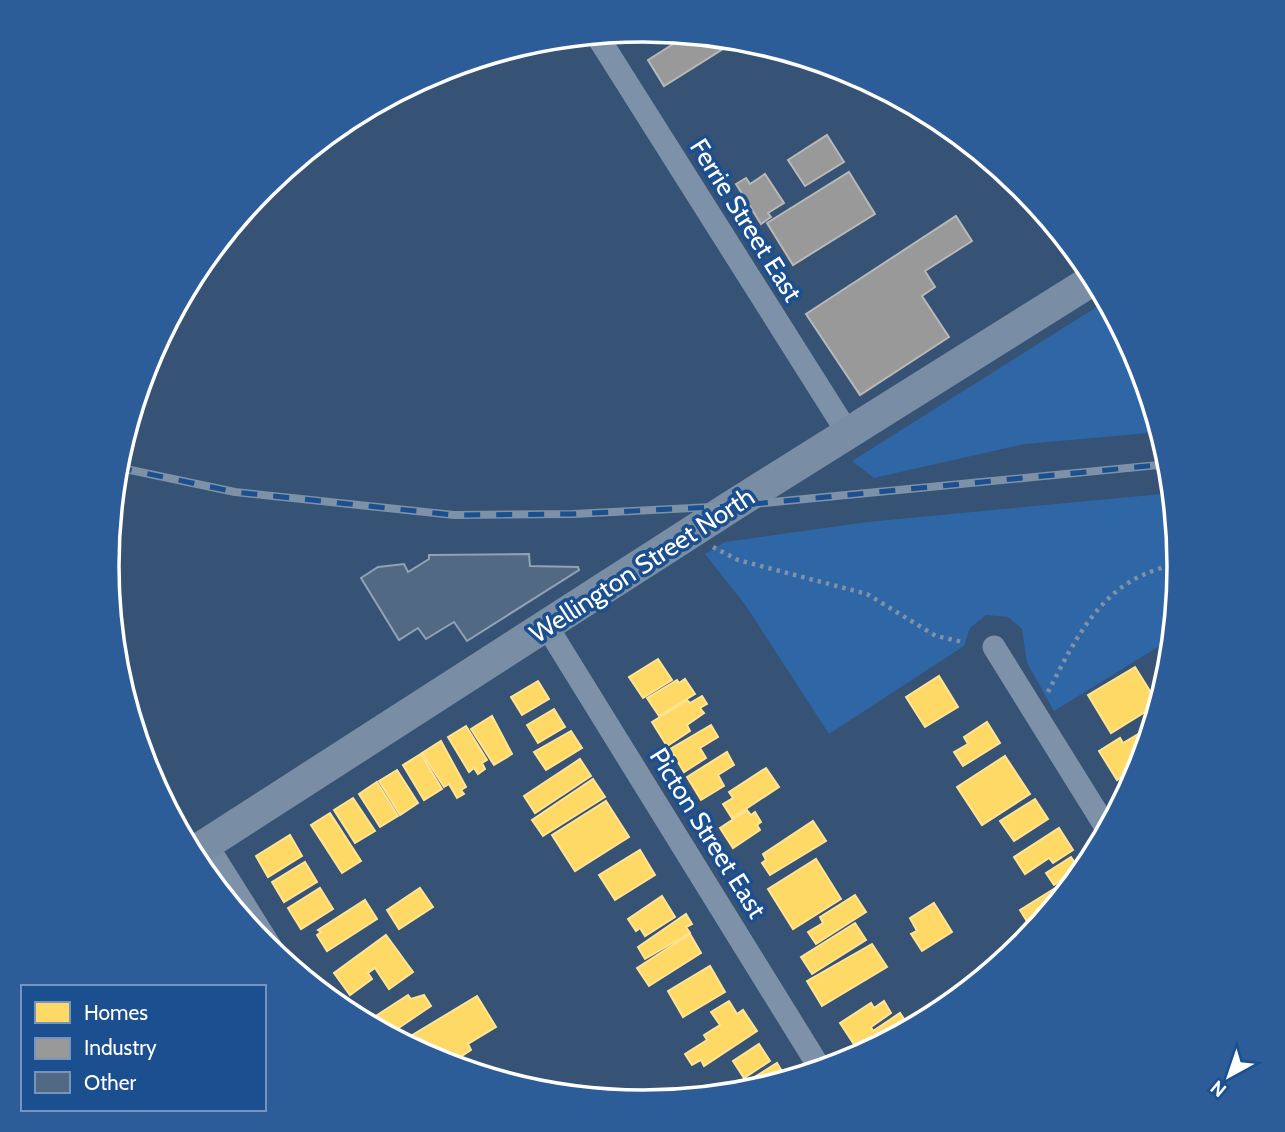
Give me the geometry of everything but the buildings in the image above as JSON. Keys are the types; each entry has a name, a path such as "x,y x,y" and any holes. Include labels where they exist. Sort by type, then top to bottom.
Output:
{"main road":[{"name":"Wellington Street North","path":"201,848 546,625 1084,285"}],"street":[{"name":"Ferrie Street East","path":"602,44 849,435"},
{"name":"Picton Street East","path":"546,625 815,1060"},
{"path":"994,648 1101,819"}],"path":[{"path":"712,547 738,560 867,594 936,636 963,642"},
{"path":"1044,699 1089,622 1112,594 1131,581 1167,566"}],"shaded area":[{"path":"1097,306 1127,365 1150,433 1025,444 874,478 852,461"},
{"path":"1161,494 1167,566 1160,646 1054,711 1027,663 1022,629 1008,617 986,615 970,628 964,646 829,734 746,606 705,554 725,542 867,522"}],"railway":[{"path":"128,470 235,492 454,515 573,514 732,506 1156,465"}]}
